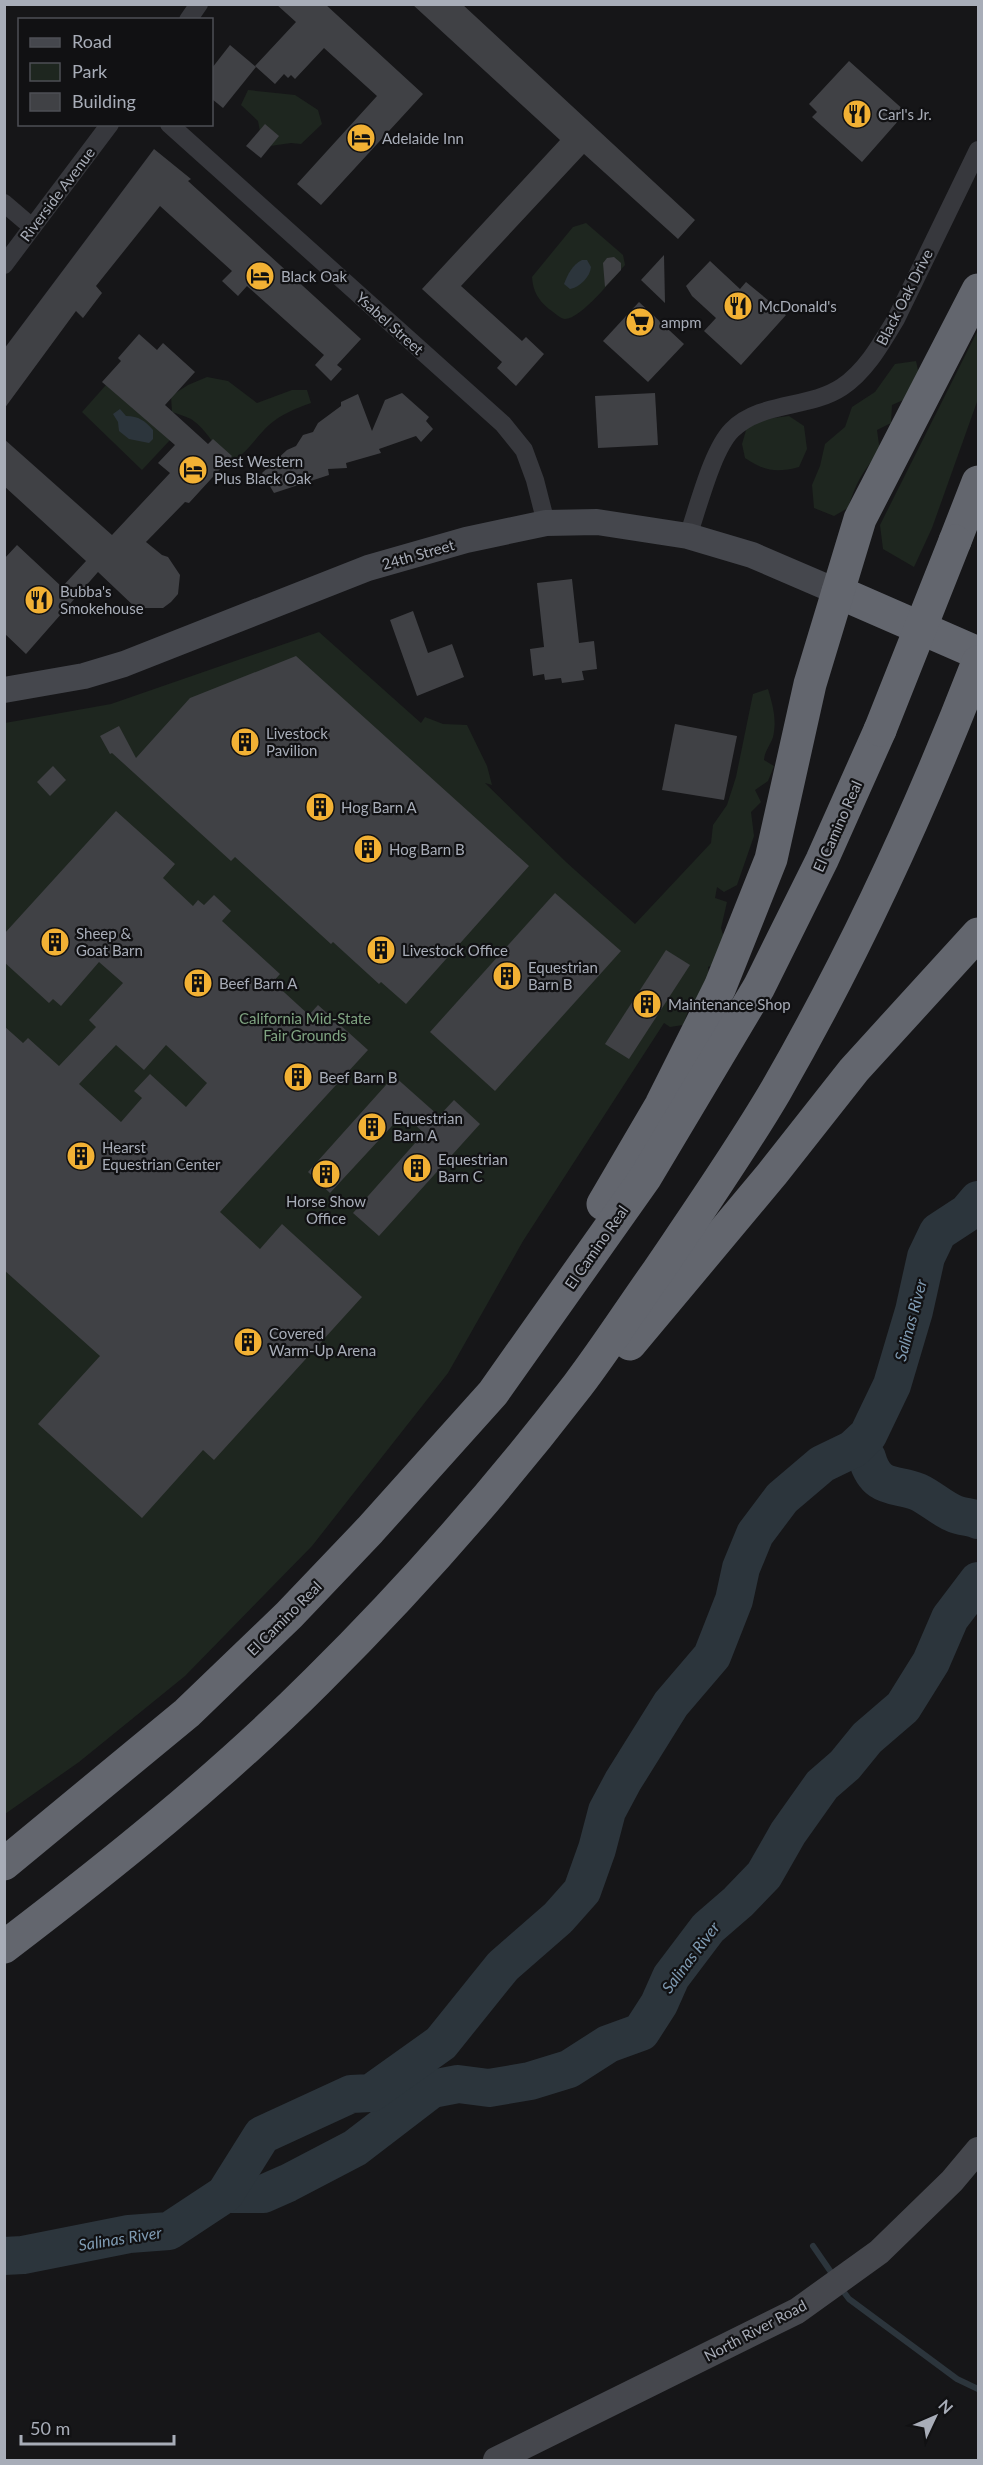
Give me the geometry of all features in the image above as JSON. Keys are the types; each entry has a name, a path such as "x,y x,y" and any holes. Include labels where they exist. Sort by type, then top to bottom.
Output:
{"highway":[{"path":"493,1392 661,1105 720,987 771,858 810,684 860,519 978,290"},
{"name":"El Camino Real","path":"4,1864 204,1697 289,1615 370,1530 493,1392 645,1178 759,987 822,860 880,730 978,482"},
{"path":"838,592 978,653"},
{"path":"517,1462 594,1362 697,1214 774,1093 842,967 942,755 978,662"},
{"path":"4,1947 92,1880 198,1792 308,1690 400,1595 517,1462 628,1345 772,1174 854,1070 978,934"}],"main road":[{"name":"24th Street","path":"4,690 84,676 124,664 368,568 466,540 546,523 597,522 688,536 752,555 838,592"},
{"name":"North River Road","path":"496,2460 797,2310 879,2252 952,2181 978,2150"}],"street":[{"path":"189,18 199,4"},
{"name":"Riverside Avenue","path":"4,265 108,126"},
{"name":"Ysabel Street","path":"171,126 503,424 524,450 535,480 546,523"},
{"name":"Black Oak Drive","path":"688,536 716,456 731,431 752,415 810,400 841,388 874,353 896,319 978,150"},
{"path":"4,202 32,227"}],"green space":[{"path":"248,90 295,95 318,110 322,124 301,144 263,147 258,121 241,105"},
{"path":"586,223 623,255 625,265 588,305 572,317 565,319 542,302 535,291 532,277 573,227"},
{"path":"978,330 978,399 932,528 914,567 883,549 880,525"},
{"path":"916,361 919,375 908,398 892,405 891,423 877,430 880,452 860,478 848,508 834,516 814,508 812,485 820,466 825,444 845,427 852,407 875,392 895,364"},
{"path":"207,377 228,381 257,403 292,390 307,390 311,403 273,421 243,454 232,462 197,423 172,412 171,396"},
{"path":"106,385 170,440 142,470 82,412"},
{"path":"789,416 804,426 807,449 799,467 770,470 745,458 742,444 747,427 758,420"},
{"name":"California Mid-State Fair Grounds","path":"319,632 421,723 425,717 443,724 467,725 487,766 492,785 485,783 566,862 635,924 711,843 713,825 727,805 736,777 753,694 768,689 775,725 764,760 774,766 768,781 755,790 761,802 751,812 754,836 737,885 724,892 717,887 715,898 727,902 721,928 725,941 722,961 708,967 710,980 703,995 691,1003 683,1025 670,1027 664,1023 523,1241 448,1373 312,1546 185,1676 79,1762 5,1814 5,723 111,704"}],"shaded area":[{"path":"582,260 587,260 591,267 589,274 584,281 570,289 564,284 573,267"},
{"path":"120,409 126,416 141,420 153,430 153,439 149,443 129,439 119,431 118,422 113,414"}],"building":[{"name":"Adelaide Inn","path":"276,4 325,4 423,94 321,205 297,184 377,96 324,48 295,79 291,75 288,78 284,74 275,84 255,66 296,22"},
{"path":"412,4 462,4 695,220 678,239 584,154 461,286 522,341 526,337 544,354 516,386 497,368 502,362 422,289 560,140"},
{"path":"230,45 256,67 223,108 213,100 213,67"},
{"name":"Carl's Jr.","path":"849,61 906,112 862,162 812,117 817,112 809,104"},
{"path":"265,124 279,136 261,158 246,146"},
{"name":"Black Oak","path":"154,149 191,179 188,181 361,339 337,365 342,369 331,381 315,365 324,355 247,286 238,296 222,281 232,271 160,206 96,286 102,293 83,318 76,311 4,409 4,349"},
{"path":"664,255 665,303 641,280"},
{"path":"614,257 621,263 621,270 605,287 603,263 607,258"},
{"name":"McDonald's","path":"710,261 740,289 746,282 786,315 741,365 704,331 716,318 692,296 686,286"},
{"name":"ampm","path":"639,302 684,344 648,382 603,341"},
{"path":"139,334 157,350 163,343 195,372 165,405 208,444 213,439 232,456 189,503 185,502 146,542 168,557 180,575 178,594 171,602 163,608 136,608 98,572 26,654 4,633 4,559 17,545 62,587 86,561 4,486 4,439 112,535 170,473 158,463 175,445 102,382 121,361 118,358"},
{"path":"402,393 429,417 426,421 433,429 421,442 416,436 379,449 381,453 346,463 347,468 328,469 329,475 274,493 262,473 287,450 296,446 303,435 313,432 318,423 341,406 341,402 358,394 372,431 385,400"},
{"path":"655,393 658,445 598,448 595,396"},
{"path":"572,579 579,643 594,641 597,669 582,671 584,680 562,683 561,678 545,680 544,674 533,676 530,649 544,647 537,583"},
{"path":"413,611 428,653 452,644 464,677 417,696 390,620"},
{"path":"296,656 529,866 406,1004 381,982 379,984 333,942 331,944 235,857 231,861 112,753 110,754 100,736 119,726 136,758 190,698"},
{"path":"675,724 737,736 724,800 662,790"},
{"path":"53,766 66,780 50,796 37,782"},
{"path":"116,811 175,864 163,878 193,906 198,900 204,905 214,895 231,911 222,921 280,974 273,982 309,1015 318,1005 368,1050 220,1212 260,1249 282,1224 362,1297 214,1460 203,1450 142,1518 38,1424 100,1356 4,1270 4,1026 23,1043 28,1038 59,1066 96,1027 89,1020 123,983 99,962 61,1006 53,999 49,1003 4,962 4,934","holes":["116,1045 144,1070 166,1045 207,1083 186,1107 150,1074 134,1091 142,1098 121,1122 79,1084"]},
{"path":"555,893 621,951 495,1091 430,1032"},
{"name":"Maintenance Shop","path":"666,950 690,965 629,1059 605,1044"},
{"path":"394,1076 439,1116 454,1100 480,1124 379,1236 353,1213 424,1133 403,1114 330,1193 308,1172"}],"waterway":[{"name":"Salinas River","path":"4,2256 23,2255 129,2234 169,2231 225,2194 262,2135 351,2094 371,2093 441,2043 503,1966 558,1918 582,1891 607,1811 623,1781 671,1704 712,1656 734,1600 741,1568 755,1534 782,1498 822,1464 853,1449 868,1435 892,1385 914,1311 926,1257 938,1232 967,1213 978,1200"},
{"name":"Salinas River","path":"853,1449 867,1458 875,1476 887,1484 918,1492 950,1512 978,1520"},
{"name":"Salinas River","path":"225,2194 263,2194 288,2183 355,2148 432,2089 458,2084 489,2088 530,2081 569,2069 608,2044 641,2032 659,2004 671,1977 708,1928 764,1875 788,1833 822,1785 845,1765 867,1738 903,1707 931,1662 950,1618 978,1581"},
{"path":"813,2246 835,2278"},
{"path":"840,2287 849,2299 957,2379 978,2389"}],"place":[{"name":"Carl's Jr.","path":"857,114"},
{"name":"Adelaide Inn","path":"361,138"},
{"name":"Black Oak","path":"260,276"},
{"name":"McDonald's","path":"738,306"},
{"name":"ampm","path":"640,322"},
{"name":"Best Western Plus Black Oak","path":"193,470"},
{"name":"Bubba's Smokehouse","path":"39,600"},
{"name":"Livestock Pavilion","path":"245,742"},
{"name":"Hog Barn A","path":"320,807"},
{"name":"Hog Barn B","path":"368,849"},
{"name":"Sheep & Goat Barn","path":"55,942"},
{"name":"Livestock Office","path":"381,950"},
{"name":"Equestrian Barn B","path":"507,976"},
{"name":"Beef Barn A","path":"198,983"},
{"name":"Maintenance Shop","path":"647,1004"},
{"name":"Beef Barn B","path":"298,1077"},
{"name":"Equestrian Barn A","path":"372,1127"},
{"name":"Hearst Equestrian Center","path":"81,1156"},
{"name":"Equestrian Barn C","path":"417,1168"},
{"name":"Horse Show Office","path":"326,1174"},
{"name":"Covered Warm-Up Arena","path":"248,1342"}]}
